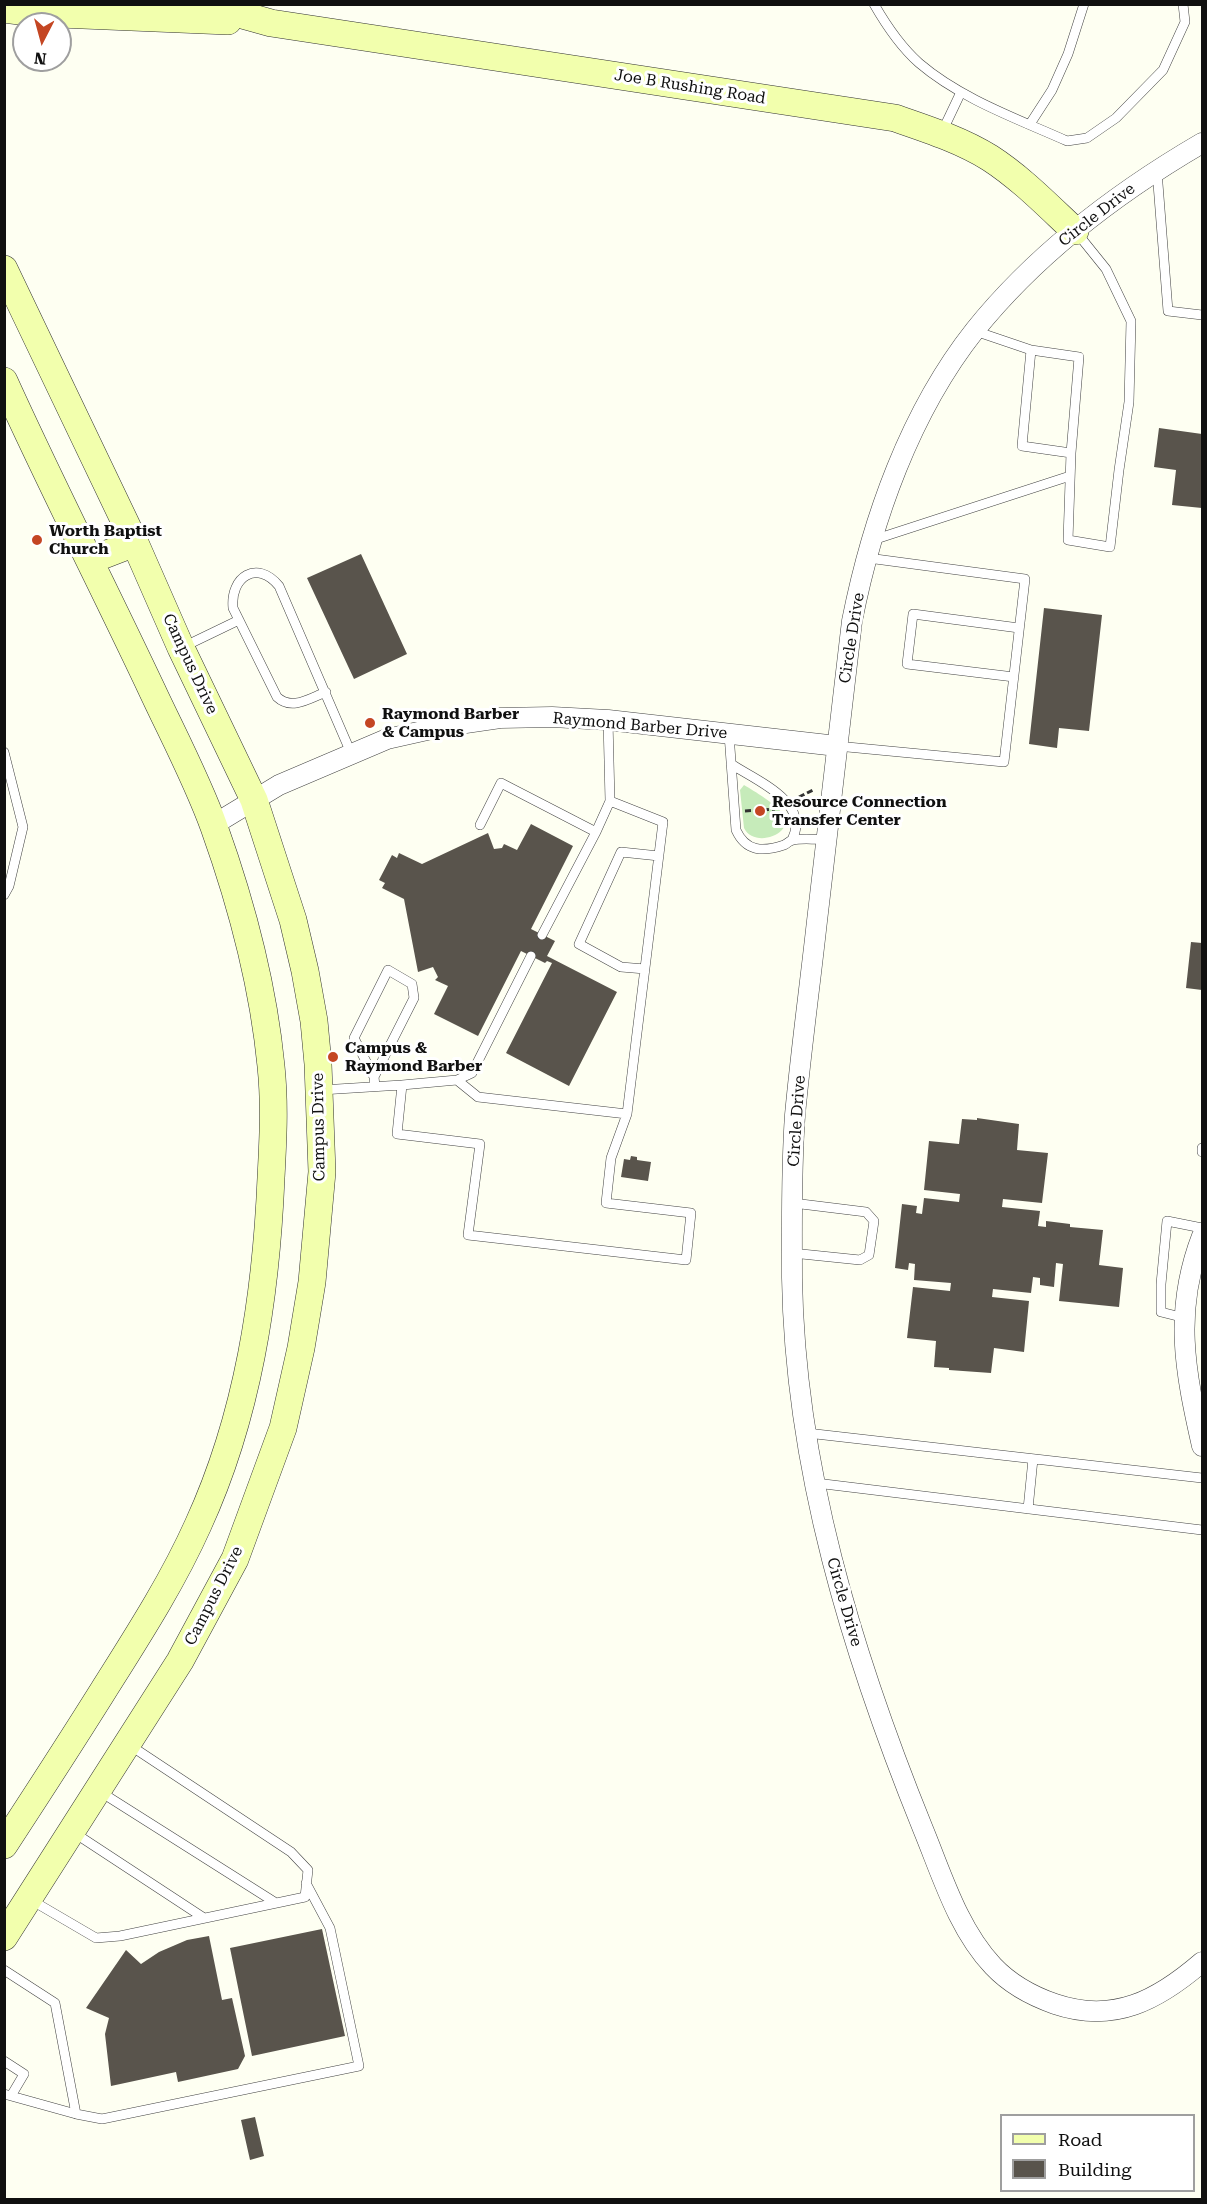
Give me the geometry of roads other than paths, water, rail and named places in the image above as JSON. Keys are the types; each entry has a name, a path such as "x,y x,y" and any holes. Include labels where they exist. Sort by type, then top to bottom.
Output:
{"main road":[{"name":"Joe B Rushing Road","path":"203,4 271,23"},
{"name":"Joe B Rushing Road","path":"4,9 35,14 271,23 896,118 941,134 990,158 1035,194 1075,231"},
{"name":"Campus Drive","path":"4,269 135,543 181,648 254,800 293,920 305,971 314,1021 322,1173 318,1226 301,1348 283,1428 236,1559 180,1661 4,1937"},
{"path":"4,381 51,485 91,560 213,825 257,976 271,1064 274,1108 269,1235 254,1345 240,1409 224,1464 188,1546 146,1623 4,1845"},
{"path":"91,560 135,543"}],"street":[{"name":"Circle Drive","path":"1203,143 1157,170 1107,204 1040,262 975,330 922,415 896,473 870,549 852,621 795,1118 792,1253 798,1367 807,1433 824,1527 841,1595 899,1770 954,1904 977,1947 995,1969 1021,1989 1040,1999 1070,2009 1100,2012 1130,2007 1154,1997 1175,1985 1203,1962"},
{"name":"Raymond Barber Drive","path":"213,825 279,785 387,739 445,726 500,718 552,717 608,720 837,746"},
{"path":"1203,1236 1194,1256 1185,1302 1183,1348 1191,1398 1203,1446"}],"lane":[{"path":"874,4 886,26 918,63 961,92 1067,141 1087,138 1116,118 1163,70 1185,22 1183,4"},
{"path":"1030,124 1052,90 1068,54 1084,4"},
{"path":"941,134 961,92"},
{"path":"1157,170 1168,311 1203,315"},
{"path":"975,330 1031,350 1079,357 1071,453 1068,540 1110,547 1130,402 1131,321 1106,269 1075,231"},
{"path":"1031,350 1022,446 1071,453"},
{"path":"870,549 1070,476"},
{"path":"837,746 1004,762 1025,579 870,549"},
{"path":"326,692 294,705 284,703 278,697 233,608 232,596 242,577 253,572 264,574 273,578 279,586 326,692 351,753"},
{"path":"1014,677 907,664 913,614 1019,628"},
{"path":"181,648 239,620"},
{"path":"542,934 610,801 608,720"},
{"path":"729,734 736,830 741,841 749,847 758,849 784,844 792,840 826,839"},
{"path":"4,752 23,827 9,886 4,895"},
{"path":"731,764 785,799 796,819 797,831 792,840"},
{"path":"480,825 501,783 596,832"},
{"path":"402,1084 396,1134 480,1144 468,1235 686,1260 691,1213 606,1203 611,1158 627,1114 663,822 610,801"},
{"path":"645,969 621,967 579,944 621,852 659,856"},
{"path":"319,1090 375,1081 402,1084 457,1080 472,1073 531,956"},
{"path":"388,970 412,984 414,998 375,1081 354,1038 388,970"},
{"path":"457,1080 478,1097 627,1114"},
{"path":"792,1253 860,1260 869,1255 874,1221 866,1212 793,1203"},
{"path":"1185,1318 1161,1312 1161,1284 1167,1221 1203,1228"},
{"path":"807,1433 1203,1478"},
{"path":"1028,1509 1033,1459"},
{"path":"816,1484 1203,1530"},
{"path":"28,1899 96,1938 120,1936 305,1897 308,1870 291,1852 127,1743"},
{"path":"97,1789 276,1903"},
{"path":"71,1831 204,1918"},
{"path":"4,2061 24,2074 8,2095 76,2115 102,2119 359,2066 330,1928 306,1883"},
{"path":"4,1970 55,2003 76,2115"}],"place":[{"name":"Worth Baptist Church","path":"37,540"},
{"name":"Raymond Barber & Campus","path":"370,723"},
{"name":"Resource Connection Transfer Center","path":"760,811"},
{"name":"Campus & Raymond Barber","path":"333,1057"}]}
